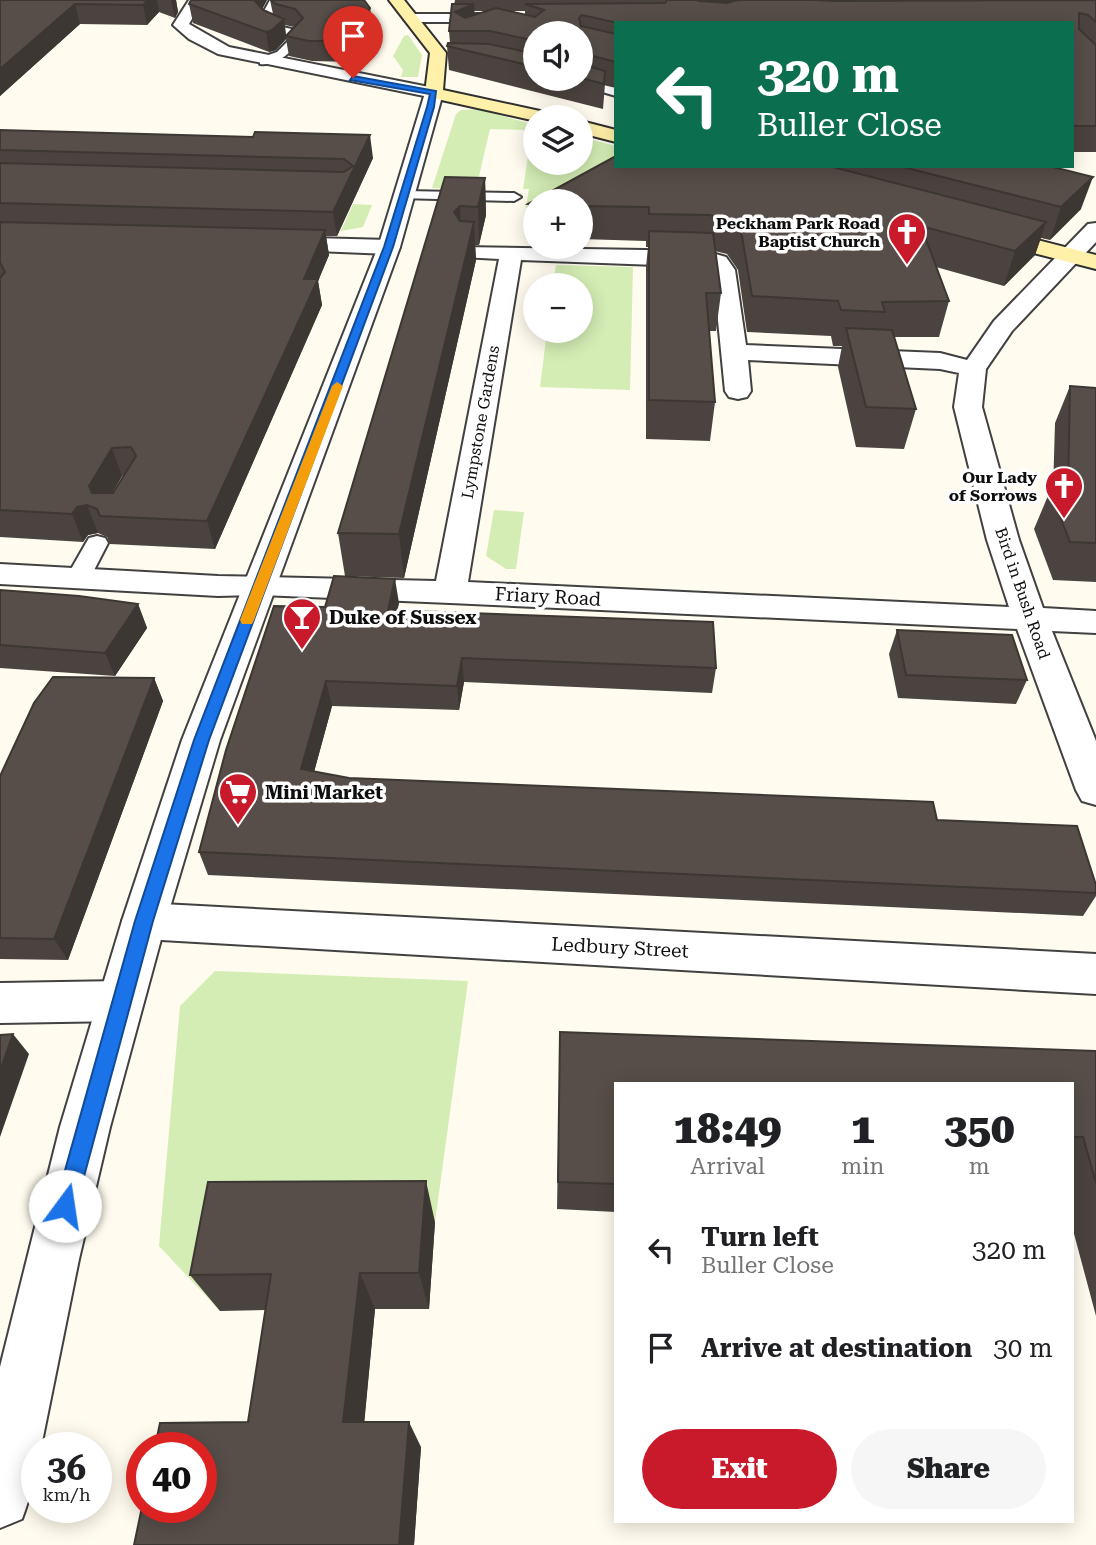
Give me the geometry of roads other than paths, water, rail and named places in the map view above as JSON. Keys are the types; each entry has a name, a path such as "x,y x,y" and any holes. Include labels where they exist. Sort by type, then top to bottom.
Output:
{"main road":[{"path":"396,0 446,61 434,93 523,113"},
{"path":"593,130 614,135"},
{"path":"962,227 1096,262"}],"street":[{"path":"0,1497 7,1435 85,1126 144,921 201,740 389,247 434,93 224,51 195,36 181,25 189,4"},
{"path":"412,19 517,24"},
{"name":"Bird in Bush Road","path":"1096,229 1068,255 1003,326 973,369 968,407 1003,540 1096,790"},
{"path":"251,243 389,247"},
{"path":"470,252 705,258 718,262 724,270 738,391"},
{"name":"Lympstone Gardens","path":"450,592 511,253"},
{"path":"734,352 940,361 973,369"},
{"name":"Friary Road","path":"0,574 218,586 261,585 450,592 1096,622"},
{"name":"Ledbury Street","path":"144,921 1096,974"},
{"path":"0,1003 121,1001"}],"lane":[{"path":"264,61 281,54 297,38 292,32 275,29 264,20 275,0"},
{"path":"476,31 496,22"},
{"path":"593,86 614,92"},
{"path":"405,195 514,197"},
{"path":"78,578 97,543"}],"place":[{"name":"Peckham Park Road Baptist Church","path":"907,266"},
{"name":"Our Lady of Sorrows","path":"1064,520"},
{"name":"Duke of Sussex","path":"302,651"},
{"name":"Mini Market","path":"238,826"}]}
